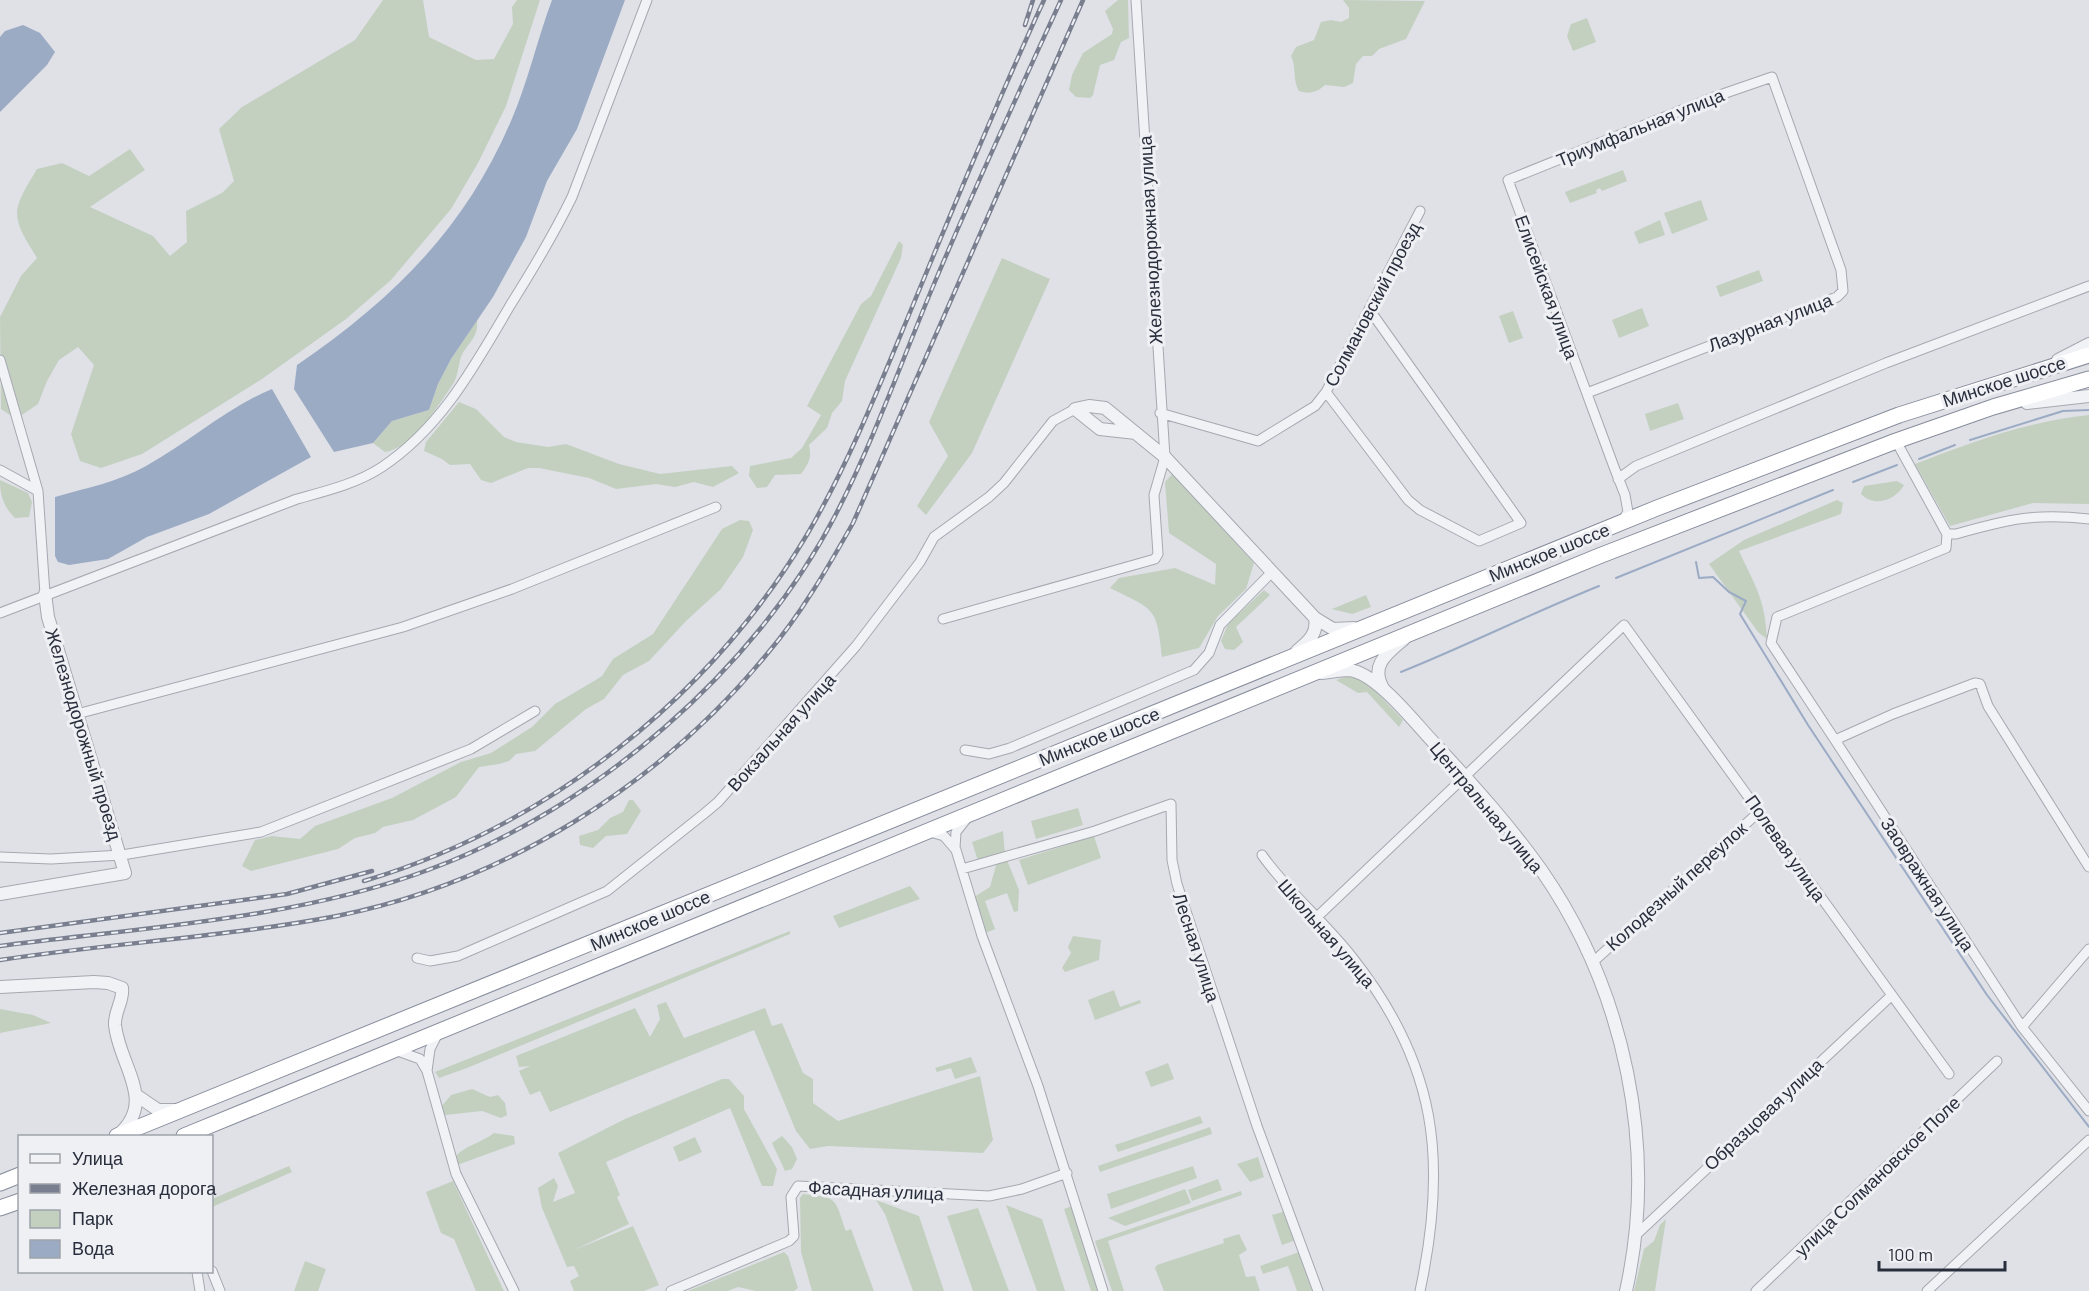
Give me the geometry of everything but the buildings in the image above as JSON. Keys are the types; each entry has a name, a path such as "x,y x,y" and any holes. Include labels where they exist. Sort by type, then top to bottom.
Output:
{"highway":[{"name":"Минское шоссе","path":"121,1135 1657,508 1899,415 2089,355"},
{"name":"Минское шоссе","path":"190,1135 1599,556 1896,441 1993,407 2089,379"},
{"path":"0,1183 18,1176"},
{"path":"0,1208 18,1202"}],"street":[{"path":"0,613 297,500 344,486 380,469 423,435 484,353 558,225 572,197 646,0"},
{"name":"Железнодорожная улица","path":"1136,0 1160,413 1165,457"},
{"name":"Триумфальная улица","path":"1508,180 1714,97 1772,77"},
{"name":"Лазурная улица","path":"1587,393 1837,297 1842,292 1844,281 1841,270 1772,77"},
{"name":"Елисейская улица","path":"1508,180 1618,479 1626,495"},
{"name":"Солмановский проезд","path":"1160,413 1258,441 1315,406 1326,392 1420,211"},
{"path":"1618,479 1636,466 1786,404 2089,286"},
{"path":"1326,392 1408,500 1420,510 1479,541 1521,523 1369,309"},
{"path":"2036,371 2089,344"},
{"path":"0,360 38,492 45,594"},
{"path":"1993,407 2089,396"},
{"path":"1075,409 1089,406 1105,408 1165,457 1315,618 1334,629 1346,630 1388,619"},
{"path":"1075,409 1100,429 1136,433"},
{"name":"Вокзальная улица","path":"417,958 430,961 458,956 607,891 705,813 856,646 920,562 934,537 989,497 1004,483 1053,421 1075,409"},
{"path":"1896,441 1947,534 1956,534 2019,517 2048,514 2089,519"},
{"path":"944,619 1157,557 1154,495 1165,457"},
{"path":"0,470 38,492"},
{"path":"1626,495 1635,505 1657,508"},
{"path":"1622,523 1628,512 1626,495"},
{"path":"77,714 403,627 512,589 716,507"},
{"name":"Заовражная улица","path":"1947,534 1946,549 1940,553 1777,617 1771,643 2022,1027 2089,1111"},
{"path":"965,750 989,754 1010,748 1194,670 1209,652 1220,625 1272,572"},
{"name":"Железнодорожный проезд","path":"0,894 125,873 122,855 48,617 45,594"},
{"path":"1281,663 1309,641 1315,632 1315,618"},
{"name":"Полевая улица","path":"1465,777 1621,626 1627,626 1949,1074"},
{"path":"1384,691 1377,673 1378,663 1410,633"},
{"name":"Центральная улица","path":"1308,675 1350,670 1364,675 1384,691 1465,777 1544,873 1593,962 1620,1043 1632,1095 1638,1196 1636,1235 1626,1291"},
{"path":"1835,740 1893,714 1975,682 1982,687 1988,706 2089,867"},
{"path":"0,857 51,859 122,855 261,832 471,749 535,711"},
{"path":"1317,917 1465,777"},
{"name":"Лесная улица","path":"962,869 1095,831 1172,804 1172,860 1177,884 1257,1126 1318,1291"},
{"name":"Колодезный переулок","path":"1593,962 1760,811"},
{"path":"968,817 956,832 956,850 982,936 1028,1056 1103,1291"},
{"path":"930,832 944,836 956,850"},
{"name":"Школьная улица","path":"1262,855 1352,956 1391,1012 1425,1089 1434,1151 1435,1198 1420,1291"},
{"path":"2022,1027 2089,949"},
{"path":"0,987 94,982 108,983 122,988 115,1028 136,1095 135,1116 118,1135"},
{"name":"Образцовая улица","path":"1636,1235 1892,995"},
{"path":"427,1071 430,1049 438,1033"},
{"path":"395,1050 420,1059 427,1071 456,1174 514,1291"},
{"name":"улица Солмановское Поле","path":"1756,1291 1997,1061"},
{"path":"136,1095 158,1110 186,1108"},
{"path":"1927,1291 2089,1140"},
{"name":"Фасадная улица","path":"671,1291 789,1241 794,1236 791,1197 798,1186 989,1196 1022,1189 1067,1173"},
{"path":"197,1273 200,1291"},
{"path":"213,1273 220,1291"}],"green space":[{"path":"383,0 423,0 429,37 476,60 494,59 513,24 512,7 517,0 540,0 506,106 478,163 451,209 391,280 346,319 262,379 142,454 101,468 80,461 71,434 94,365 78,347 59,360 38,404 16,419 1,409 0,317 21,276 37,258 22,232 17,214 22,195 37,169 62,163 89,176 130,149 145,170 90,207 153,236 170,256 187,242 186,211 222,193 234,181 219,129 242,107 355,40"},
{"path":"1118,0 1128,0 1129,38 1121,42 1114,60 1100,65 1093,95 1090,98 1076,97 1069,90 1072,75 1083,53 1112,34 1113,29 1105,11"},
{"path":"1343,0 1425,1 1406,39 1379,49 1372,56 1363,56 1356,64 1353,83 1344,87 1325,85 1313,92 1299,91 1291,56 1296,47 1314,40 1321,22 1331,20 1341,22 1349,18 1349,8"},
{"path":"1587,18 1596,42 1573,51 1567,36 1571,24"},
{"path":"1623,170 1627,181 1602,191 1600,188 1596,190 1597,193 1570,203 1565,192"},
{"path":"1701,200 1708,220 1672,234 1664,213"},
{"path":"1660,220 1665,235 1639,244 1634,232"},
{"path":"899,241 903,245 901,258 845,381 842,401 832,413 827,428 809,445 810,457 806,467 801,474 775,475 767,487 757,488 749,476 750,466 791,458 802,448 821,415 807,406 861,304 871,296"},
{"path":"1002,258 1050,279 972,453 926,515 917,506 948,456 929,422"},
{"path":"1759,270 1763,281 1720,297 1716,286"},
{"path":"1642,308 1649,326 1619,338 1612,320"},
{"path":"1513,311 1523,338 1509,343 1499,316"},
{"path":"477,320 476,331 461,357 455,381 424,425 395,449 385,452 373,443 392,421 429,410 438,384 451,359"},
{"path":"459,402 476,409 504,437 516,442 548,447 566,444 619,464 660,474 732,466 739,473 713,487 694,482 675,487 656,484 616,489 589,478 528,468 491,483 481,480 470,464 450,465 424,451 426,442"},
{"path":"1678,403 1684,419 1650,431 1645,414"},
{"path":"2089,415 2089,504 2033,503 1950,526 1915,464 2022,427"},
{"path":"1173,473 1254,563 1246,589 1218,616 1199,648 1162,657 1158,628 1151,612 1136,601 1110,588 1119,578 1175,568 1215,585 1216,564 1169,533 1165,482"},
{"path":"0,480 28,493 32,502 29,517 15,518 11,514 3,500"},
{"path":"1897,481 1904,485 1896,495 1890,498 1872,501 1861,494 1864,486"},
{"path":"1837,500 1843,503 1841,514 1739,551 1761,602 1767,639 1758,632 1709,564 1744,540"},
{"path":"740,520 749,521 753,530 743,557 721,589 686,621 649,661 623,675 604,699 586,709 535,751 516,754 509,761 499,764 479,767 456,797 413,820 383,827 375,833 355,838 338,849 251,871 242,866 255,840 272,836 300,839 315,826 392,798 461,762 491,753 532,727 555,704 602,676 613,659 653,634 722,529"},
{"path":"1264,590 1270,595 1236,627 1243,642 1234,650 1225,649 1221,641 1228,624"},
{"path":"1366,595 1371,607 1352,614 1332,609"},
{"path":"1350,675 1365,680 1403,720 1399,727 1367,692 1358,693 1336,680"},
{"path":"629,800 633,800 641,811 627,834 606,836 593,848 580,845 579,836 598,830 610,818 623,812"},
{"path":"1078,808 1083,825 1036,839 1031,821"},
{"path":"1003,831 1005,855 978,861 972,842"},
{"path":"1094,836 1101,858 1028,885 1019,860"},
{"path":"1007,860 1019,890 1018,911 1014,912 1007,893 985,901 995,929 986,933 974,897 990,887 997,862"},
{"path":"910,886 920,899 839,928 833,916"},
{"path":"790,931 790,934 467,1068 439,1078 435,1072"},
{"path":"1073,936 1101,940 1099,960 1065,972 1062,968 1071,953 1068,947"},
{"path":"1114,990 1120,1007 1140,1000 1141,1003 1095,1020 1088,1000"},
{"path":"666,1002 684,1038 765,1008 772,1026 782,1023 803,1073 813,1079 813,1103 838,1121 980,1076 993,1140 983,1153 828,1146 810,1149 796,1131 754,1030 550,1112 540,1091 530,1095 519,1071 530,1066 519,1067 516,1056 635,1008 650,1037 660,1019 657,1005"},
{"path":"0,1009 33,1015 51,1023 0,1033"},
{"path":"971,1057 977,1072 955,1079 951,1068 937,1072 935,1068"},
{"path":"1168,1063 1174,1079 1151,1087 1145,1072"},
{"path":"722,1079 729,1079 744,1096 744,1109 777,1169 773,1186 762,1186 730,1108 606,1162 620,1195 617,1197 629,1224 574,1250 633,1226 659,1285 644,1291 574,1291 570,1281 579,1276 574,1266 567,1267 542,1208 538,1188 554,1178 558,1186 553,1202 575,1193 558,1153 625,1119"},
{"path":"472,1089 490,1097 498,1095 505,1103 507,1115 501,1118 482,1111 445,1115 441,1107 451,1095"},
{"path":"1200,1116 1203,1123 1118,1152 1115,1145"},
{"path":"1210,1127 1212,1134 1100,1172 1098,1166"},
{"path":"494,1133 514,1136 515,1144 457,1165 454,1158 458,1154"},
{"path":"782,1136 792,1147 797,1159 792,1169 785,1171 772,1143"},
{"path":"695,1137 702,1152 679,1162 673,1147"},
{"path":"1258,1157 1264,1177 1250,1182 1237,1164"},
{"path":"289,1166 292,1172 213,1207 213,1199"},
{"path":"1193,1166 1197,1178 1111,1209 1107,1194"},
{"path":"1218,1179 1222,1190 1192,1201 1188,1190"},
{"path":"453,1181 504,1291 476,1291 454,1239 441,1233 426,1192"},
{"path":"1185,1189 1191,1203 1125,1226 1108,1218"},
{"path":"1241,1191 1242,1195 1108,1241 1124,1291 1112,1291 1095,1241"},
{"path":"803,1194 829,1198 837,1205 846,1231 851,1229 874,1291 812,1291 801,1252 800,1198"},
{"path":"876,1200 919,1216 944,1291 913,1291 885,1214"},
{"path":"1006,1205 1042,1219 1065,1291 1037,1291"},
{"path":"1072,1206 1100,1291 1091,1291 1064,1209"},
{"path":"978,1208 1009,1291 973,1291 947,1216"},
{"path":"1286,1211 1296,1240 1282,1245 1272,1215"},
{"path":"1666,1219 1655,1291 1634,1291 1644,1249 1654,1241 1660,1225"},
{"path":"1239,1234 1247,1250 1239,1255 1246,1277 1255,1276 1260,1291 1164,1291 1155,1268 1157,1265 1224,1243 1223,1239"},
{"path":"784,1252 788,1256 798,1288 794,1291 756,1291 738,1287 728,1291 688,1291"},
{"path":"1299,1252 1312,1291 1297,1291 1288,1266 1263,1274 1260,1266"},
{"path":"305,1261 326,1269 318,1291 294,1291"}],"water":[{"path":"552,0 625,0 577,129 547,181 526,237 493,297 451,359 438,384 429,410 392,421 373,443 334,452 294,389 297,365 364,315 394,288 448,229 472,196 511,121"},
{"path":"23,25 40,33 55,52 47,65 0,112 0,37 5,31"},
{"path":"272,389 311,457 209,514 147,537 108,559 69,565 58,562 55,556 55,497 135,472 162,457 224,415"}],"waterway":[{"path":"1970,440 2063,411 2089,410"},
{"path":"1919,459 1955,445"},
{"path":"1853,482 1897,465"},
{"path":"1616,578 1833,490"},
{"path":"1696,562 1699,578 1713,577 1729,592 1746,601 1740,614 1808,725 1987,995 2089,1127"},
{"path":"1401,672 1599,586"}],"railway":[{"path":"1025,25 1033,0"},
{"path":"364,881 432,857 497,827 560,790 618,748 673,701 723,649 768,593 808,533 851,450 1044,0"},
{"path":"0,946 217,920 272,911 378,887 428,870 490,844 550,811 609,772 664,728 715,680 761,627 802,572 836,514 875,429 934,284 996,142 1061,0"},
{"path":"0,960 295,923 337,916 399,901 459,880 518,853 574,822 628,786 678,746 725,702 779,639 813,591 853,523 1083,0"},
{"path":"0,933 287,894 372,871"}]}
